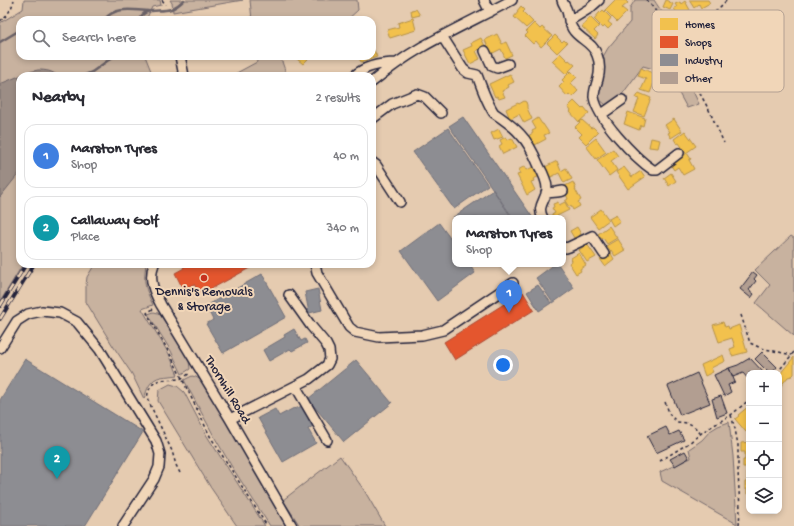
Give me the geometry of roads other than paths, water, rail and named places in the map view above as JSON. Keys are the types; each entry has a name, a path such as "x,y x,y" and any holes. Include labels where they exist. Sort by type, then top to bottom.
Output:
{"street":[{"path":"484,0 490,12"},
{"path":"376,79 421,47 512,0"},
{"path":"562,0 567,9 572,30 592,46 597,55 599,62 599,74 594,97 596,104 607,124 622,142 652,170 657,170 679,153"},
{"path":"569,21 590,8 599,0"},
{"path":"442,36 463,69 468,73 477,75 492,66"},
{"path":"485,51 492,66 497,68 508,64"},
{"path":"181,60 183,72"},
{"path":"360,72 380,64 397,63"},
{"path":"477,75 494,113 519,132 527,142 544,174 547,186 546,193 540,207 542,215"},
{"path":"376,116 392,104 417,94 425,97 441,113"},
{"path":"602,114 618,103"},
{"path":"376,165 400,202"},
{"path":"546,193 563,191"},
{"path":"566,248 592,236 604,254"},
{"name":"Thornhill Road","path":"153,268 153,289 161,305 230,419 292,526"},
{"path":"316,268 317,273 349,327 355,332 378,336 422,335 443,330 513,283"},
{"path":"230,419 309,379 327,365 330,359 329,350 323,339 311,326 290,295"},
{"path":"0,348 17,321 28,314 42,311 60,313 77,322 100,350 156,441 160,454 159,467 154,479 123,526"},
{"path":"296,386 328,440"}],"waterway":[{"path":"142,16 149,11 171,9 184,0"},
{"path":"108,16 124,10 148,11"},
{"path":"0,42 16,32"},
{"path":"92,72 108,60"}],"railway":[{"path":"0,306 24,268"},
{"path":"0,319 32,268"}],"place":[{"name":"Dennis's Removals & Storage","path":"204,278"},
{"name":"Marston Tyres","path":"509,313"},
{"name":"Callaway Golf","path":"57,479"}]}
